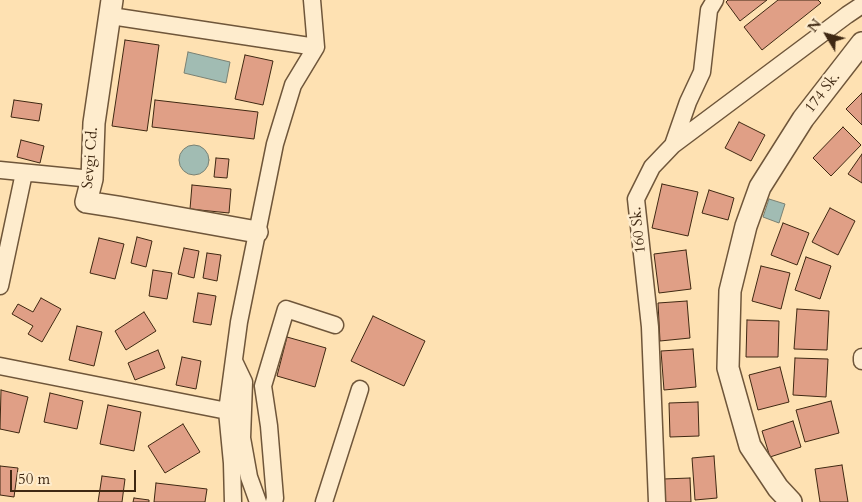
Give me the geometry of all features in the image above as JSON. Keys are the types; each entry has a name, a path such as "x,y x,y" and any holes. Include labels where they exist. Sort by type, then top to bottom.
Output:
{"street":[{"path":"233,502 232,463 227,411 239,322 275,144 293,85 316,47 312,0"},
{"path":"673,145 688,102 702,72 709,10 715,0"},
{"name":"160 Sk.","path":"657,502 650,327 636,199 652,167 673,145 862,5"},
{"path":"111,8 316,47"},
{"name":"Sevgi Cd.","path":"111,8 94,122 92,179 86,202 257,232"},
{"name":"174 Sk.","path":"791,502 778,488 750,446 728,368 730,291 746,226 760,187 803,119 862,43"},
{"path":"0,170 92,179"},
{"path":"0,286 24,173"},
{"path":"274,502 269,426 264,386 286,309 335,325"},
{"path":"234,361 244,382 242,438 249,476 258,502"},
{"path":"0,366 227,411"},
{"path":"324,502 360,389"}],"water":[{"path":"188,52 230,62 226,83 184,73"},
{"path":"194,145 200,146 208,154 208,166 200,174 194,175 188,174 180,166 179,160 180,154 188,146"},
{"path":"769,199 785,204 779,223 763,217"}],"building":[{"path":"728,0 767,0 740,21 726,2"},
{"path":"778,0 818,0 821,3 762,50 744,27"},
{"path":"125,40 159,45 147,131 112,126"},
{"path":"245,55 273,61 263,105 235,99"},
{"path":"862,93 862,125 846,109"},
{"path":"14,100 42,104 39,121 11,117"},
{"path":"155,100 258,112 254,139 152,127"},
{"path":"739,122 765,135 751,161 725,148"},
{"path":"843,127 861,145 831,176 813,158"},
{"path":"21,140 44,146 40,163 17,157"},
{"path":"862,154 862,183 848,174"},
{"path":"216,158 229,159 227,178 214,177"},
{"path":"662,184 698,192 688,236 652,228"},
{"path":"192,185 231,189 229,213 190,209"},
{"path":"709,190 734,198 728,220 702,213"},
{"path":"830,208 855,221 838,255 812,242"},
{"path":"783,223 809,233 797,265 771,255"},
{"path":"137,237 152,241 146,267 131,263"},
{"path":"99,238 124,244 115,279 90,273"},
{"path":"184,248 199,251 194,278 178,274"},
{"path":"686,250 691,289 659,293 654,254"},
{"path":"207,253 221,255 217,281 203,278"},
{"path":"806,257 831,266 820,299 795,290"},
{"path":"761,266 790,273 781,309 752,301"},
{"path":"153,270 172,273 167,299 149,296"},
{"path":"198,293 216,296 211,325 193,322"},
{"path":"41,298 61,309 42,342 28,334 33,326 12,314 18,304 33,312"},
{"path":"687,301 690,338 660,341 658,303"},
{"path":"797,309 829,311 827,350 794,349"},
{"path":"144,312 156,331 126,350 115,331"},
{"path":"373,316 425,341 404,386 351,361"},
{"path":"747,320 779,321 778,357 746,357"},
{"path":"77,326 102,332 94,366 69,360"},
{"path":"287,337 326,348 315,387 277,376"},
{"path":"693,349 696,387 664,390 661,351"},
{"path":"158,350 165,368 135,380 128,363"},
{"path":"182,357 201,361 196,389 176,385"},
{"path":"795,358 828,359 826,397 793,395"},
{"path":"780,367 789,402 758,410 749,375"},
{"path":"1,390 28,397 19,433 0,429"},
{"path":"50,393 83,401 77,429 44,422"},
{"path":"831,401 839,433 805,442 796,410"},
{"path":"698,402 699,436 670,437 669,403"},
{"path":"108,405 141,412 134,451 100,444"},
{"path":"793,421 801,447 770,457 762,431"},
{"path":"183,424 200,452 165,473 148,446"},
{"path":"714,456 717,498 695,500 692,458"},
{"path":"842,465 848,502 820,502 815,469"},
{"path":"0,466 18,468 14,497 0,495"},
{"path":"102,476 125,479 122,502 98,502"},
{"path":"690,478 691,502 664,502 663,479"},
{"path":"156,483 207,489 205,502 154,502"},
{"path":"134,498 149,500 149,502 133,502"}]}
